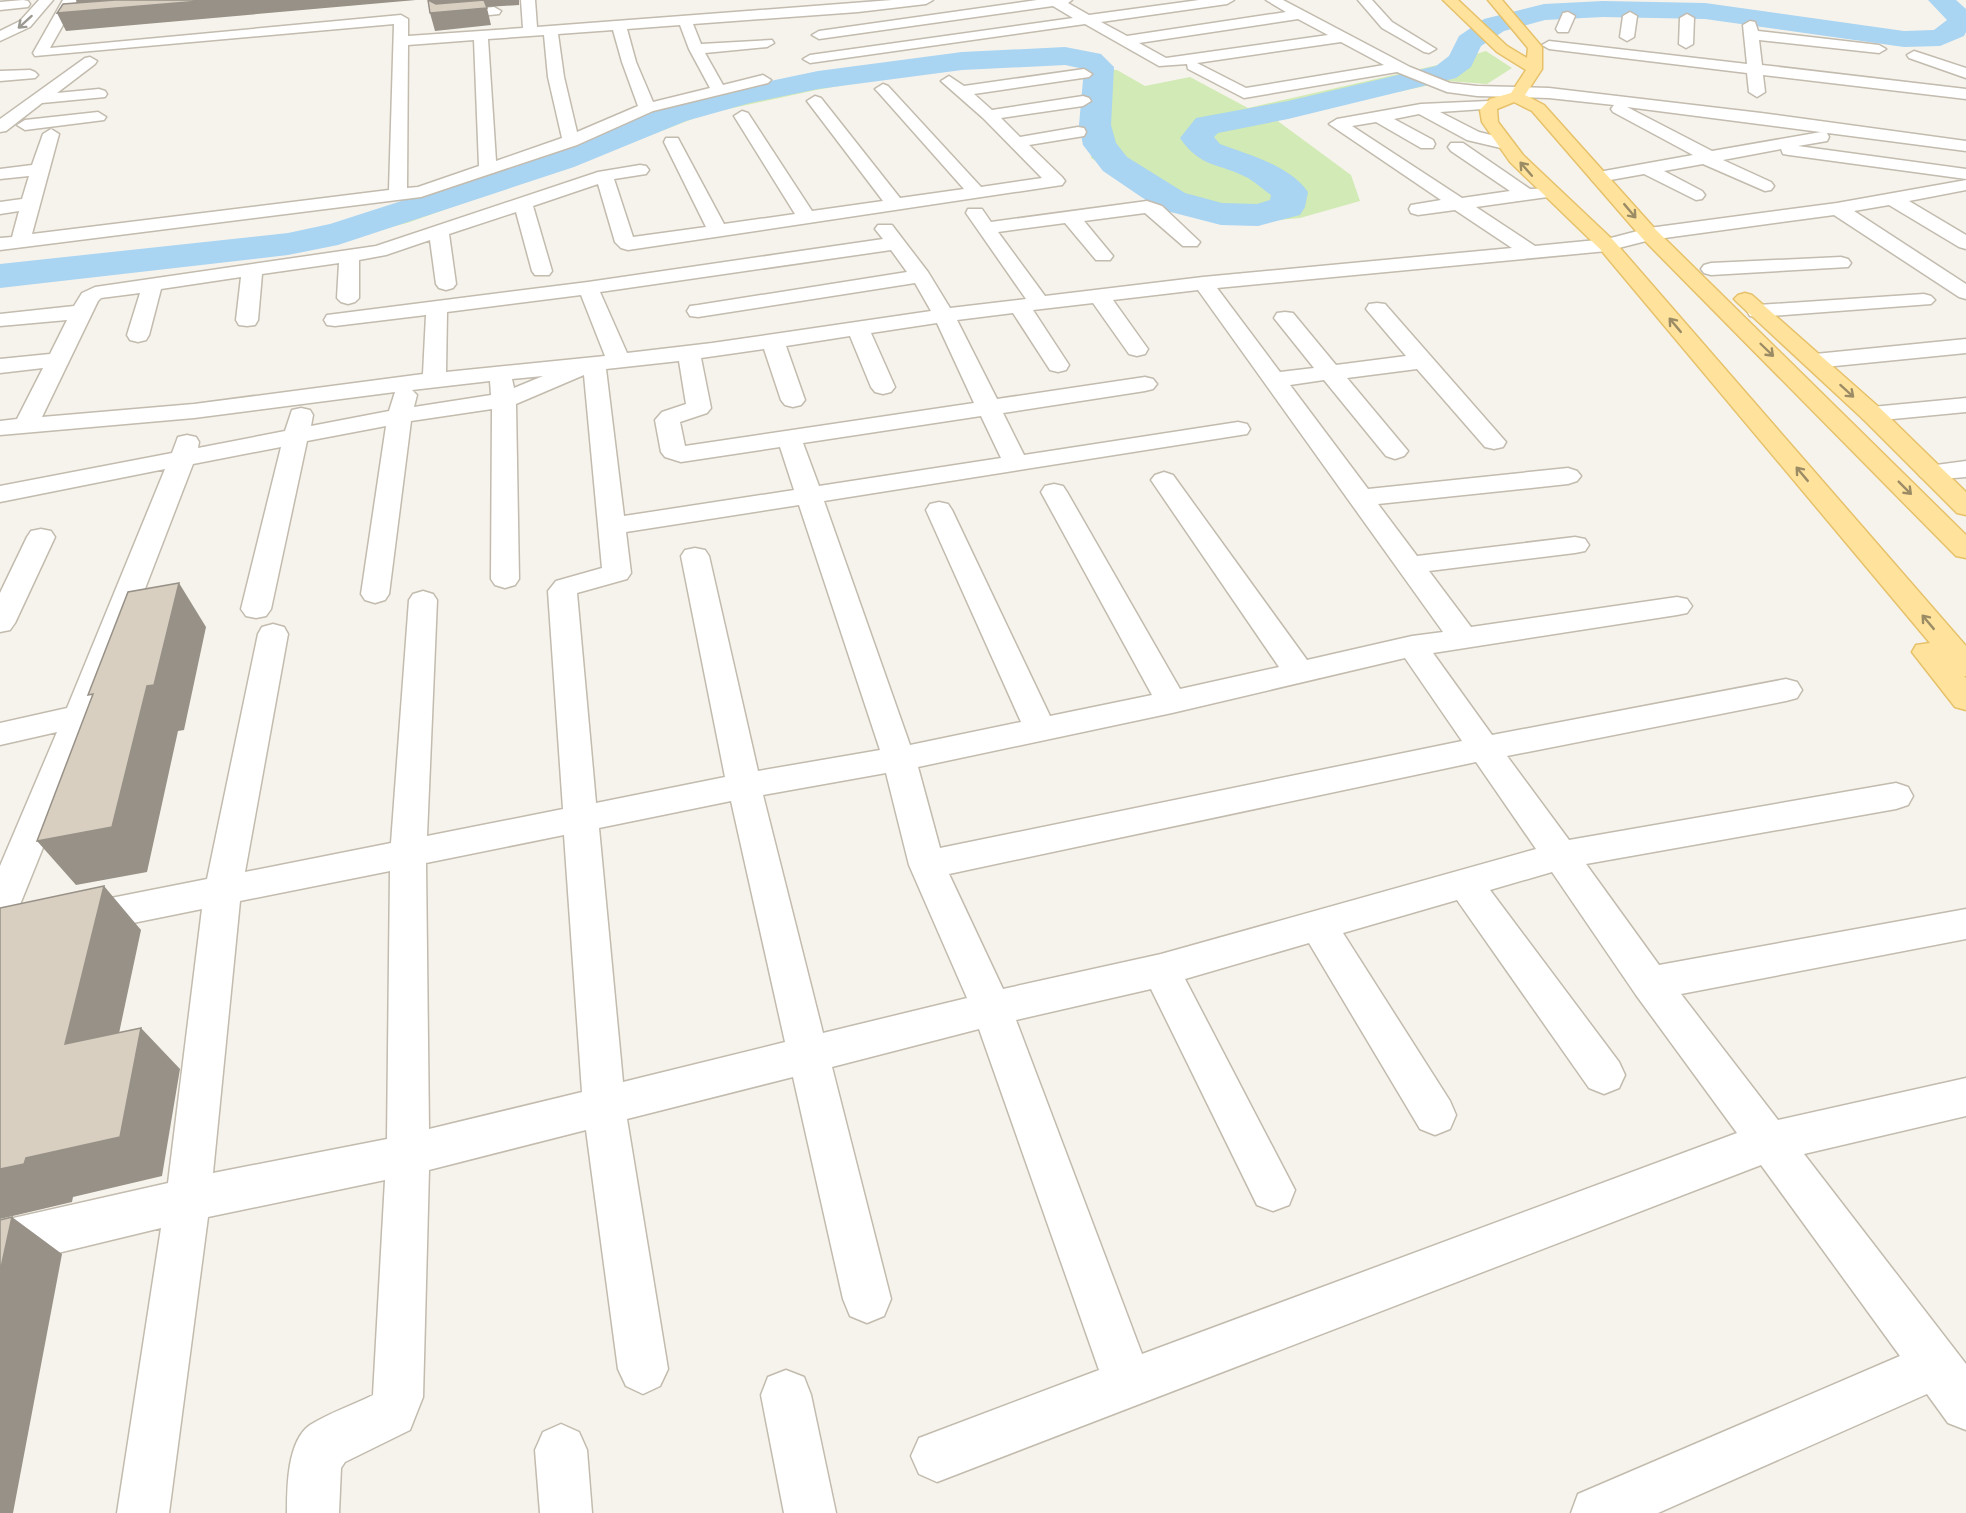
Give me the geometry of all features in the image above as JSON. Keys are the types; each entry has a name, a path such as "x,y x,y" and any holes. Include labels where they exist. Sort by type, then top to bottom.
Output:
{"main road":[{"path":"1450,0 1502,50 1534,69"},
{"path":"1498,3 1535,47 1534,69 1518,94 1493,103 1487,112 1491,128 1505,144 1538,194 1607,245 1966,666"},
{"path":"1518,94 1538,108 1649,234 1966,550"},
{"path":"1670,254 1711,269 1872,414 1966,507"},
{"path":"1626,267 1614,278 1614,282 1966,699"}],"street":[{"path":"0,37 25,24 46,0"},
{"path":"528,0 530,32"},
{"path":"720,0 728,17"},
{"path":"400,41 619,25 661,16 685,20 728,17 789,6 926,0"},
{"path":"819,35 1057,0 1088,21 1164,63 1350,45"},
{"path":"810,59 1227,0"},
{"path":"1273,0 1315,22 1350,45 1374,53 1447,87 1602,99 1966,146"},
{"path":"1365,0 1391,27 1429,49"},
{"path":"0,6 26,2"},
{"path":"2,23 26,2"},
{"path":"71,7 58,32 35,51 45,53 408,16 493,5 489,35 488,170"},
{"path":"595,9 598,26"},
{"path":"1125,41 1301,14"},
{"path":"1357,17 1377,14"},
{"path":"398,195 400,41 408,16"},
{"path":"1628,37 1630,16"},
{"path":"1685,44 1687,18"},
{"path":"1315,22 1336,19"},
{"path":"685,20 696,50 718,91"},
{"path":"619,25 629,62 647,108"},
{"path":"1027,29 1044,40"},
{"path":"551,30 556,77 571,141"},
{"path":"1788,142 1761,118 1750,30 1879,49"},
{"path":"696,50 767,43"},
{"path":"1168,68 1350,45"},
{"path":"1549,45 1966,94"},
{"path":"1275,54 1325,80"},
{"path":"1914,54 1966,73"},
{"path":"0,127 90,61"},
{"path":"1193,66 1244,93 1402,68"},
{"path":"1912,70 1947,74"},
{"path":"604,176 626,243 1056,181 1018,142 956,86 1084,74"},
{"path":"0,76 30,75"},
{"path":"1215,78 1239,75"},
{"path":"0,244 421,192 571,141 647,108 763,80"},
{"path":"883,89 969,194 1030,305 1059,366"},
{"path":"38,99 99,94"},
{"path":"1602,99 1765,186"},
{"path":"815,101 896,204"},
{"path":"989,115 1083,101"},
{"path":"1493,103 1421,109 1337,124 1533,253"},
{"path":"1421,109 1473,136 1505,144"},
{"path":"742,116 807,218"},
{"path":"1378,116 1427,144"},
{"path":"0,127 98,117"},
{"path":"1877,135 1944,127"},
{"path":"1018,142 1078,132"},
{"path":"1599,177 1765,146 1856,132"},
{"path":"21,241 32,203 38,169 51,134"},
{"path":"672,142 718,231"},
{"path":"1765,146 1966,174"},
{"path":"1457,147 1538,194"},
{"path":"1646,168 1696,195"},
{"path":"0,174 38,169"},
{"path":"26,426 56,360 89,297 95,294 379,251 604,176 640,170"},
{"path":"0,428 195,411 434,380 619,361 944,315 1203,283 1607,245 1649,234 1837,209 1933,190 1962,194"},
{"path":"1418,209 1538,194"},
{"path":"1891,198 1966,243"},
{"path":"0,208 32,203"},
{"path":"523,203 542,271"},
{"path":"986,228 1141,207 1151,208 1190,242"},
{"path":"1837,209 1966,293"},
{"path":"1070,217 1103,256"},
{"path":"439,231 446,284"},
{"path":"335,320 684,275 890,236 921,276 944,315 1015,462"},
{"path":"348,298 349,257"},
{"path":"1711,269 1841,263"},
{"path":"248,320 252,271"},
{"path":"684,275 698,311 701,351 699,406 697,410 667,420 674,452 681,453 1144,384"},
{"path":"698,311 921,276"},
{"path":"1203,283 1461,637"},
{"path":"138,336 152,286"},
{"path":"588,288 619,361"},
{"path":"1099,296 1137,350"},
{"path":"1758,311 1924,300"},
{"path":"434,380 437,307"},
{"path":"1377,309 1494,442"},
{"path":"0,320 82,312"},
{"path":"1285,318 1332,372 1395,451"},
{"path":"858,328 883,387"},
{"path":"773,341 793,400"},
{"path":"1815,362 1966,346"},
{"path":"0,366 56,360"},
{"path":"1273,380 1423,362"},
{"path":"0,494 399,416 504,400 594,363"},
{"path":"594,363 613,526 616,574 566,587 562,591 604,1105 643,1369"},
{"path":"501,374 504,400 505,579"},
{"path":"375,594 399,416 407,384"},
{"path":"143,1513 188,1200 223,891 265,622 305,398"},
{"path":"1872,414 1966,405"},
{"path":"0,910 183,457 195,411"},
{"path":"613,526 1238,429"},
{"path":"789,437 899,759 927,865 992,1009 1128,1384"},
{"path":"1930,472 1966,469"},
{"path":"1360,498 1568,476"},
{"path":"1164,480 1299,672"},
{"path":"1054,492 1172,702"},
{"path":"939,510 1040,729"},
{"path":"0,623 41,537"},
{"path":"1409,565 1575,545"},
{"path":"695,555 744,786 867,1299"},
{"path":"313,1513 314,1470 320,1452 327,1444 385,1416 396,1405 408,1155 408,853 423,600"},
{"path":"0,935 744,786 899,759 1172,702 1412,646 1677,606"},
{"path":"1412,646 1562,855 1650,983 1966,1405"},
{"path":"927,865 1485,748 1786,690"},
{"path":"0,734 80,716"},
{"path":"0,1244 188,1200 408,1155 992,1009 1161,970 1318,927 1562,855 1896,796"},
{"path":"1465,883 1604,1075"},
{"path":"1650,983 1966,924"},
{"path":"1318,927 1434,1115"},
{"path":"1161,970 1273,1190"},
{"path":"936,1456 1768,1142 1966,1098"},
{"path":"1597,1513 1936,1365"},
{"path":"786,1395 810,1513"},
{"path":"561,1450 566,1513"}],"green space":[{"path":"1486,51 1512,68 1487,84 1448,81 1275,119 1351,175 1360,201 1300,218 1233,224 1180,211 1091,158 1089,68 1117,70 1145,86 1190,77 1248,108 1442,64"},
{"path":"1044,52 1025,60 914,73 816,90 705,114 605,153 407,223 318,245 0,285 0,270 335,230 503,174 684,108 796,79"}],"building":[{"path":"115,0 212,0 57,13 63,4"},
{"path":"428,0 436,4 484,0 487,8 430,13"},
{"path":"179,583 154,685 147,686 112,827 37,841 93,694 88,695 128,592"},
{"path":"104,886 65,1044 141,1028 120,1137 26,1158 24,1164 0,1169 0,908"},
{"path":"12,1217 0,1272 0,1220"}],"waterway":[{"path":"0,276 288,244 338,234 562,160 675,114 746,95 818,80 962,61 1038,57 1065,56 1091,60 1099,67 1095,125 1100,145 1115,164 1172,201 1221,214 1258,215 1287,207 1290,192 1260,171 1208,151 1196,138 1207,125 1288,110 1446,72 1461,61 1469,42 1494,25 1544,12 1603,9 1705,11 1904,39 1940,38 1954,30 1961,19 1941,0"}]}
